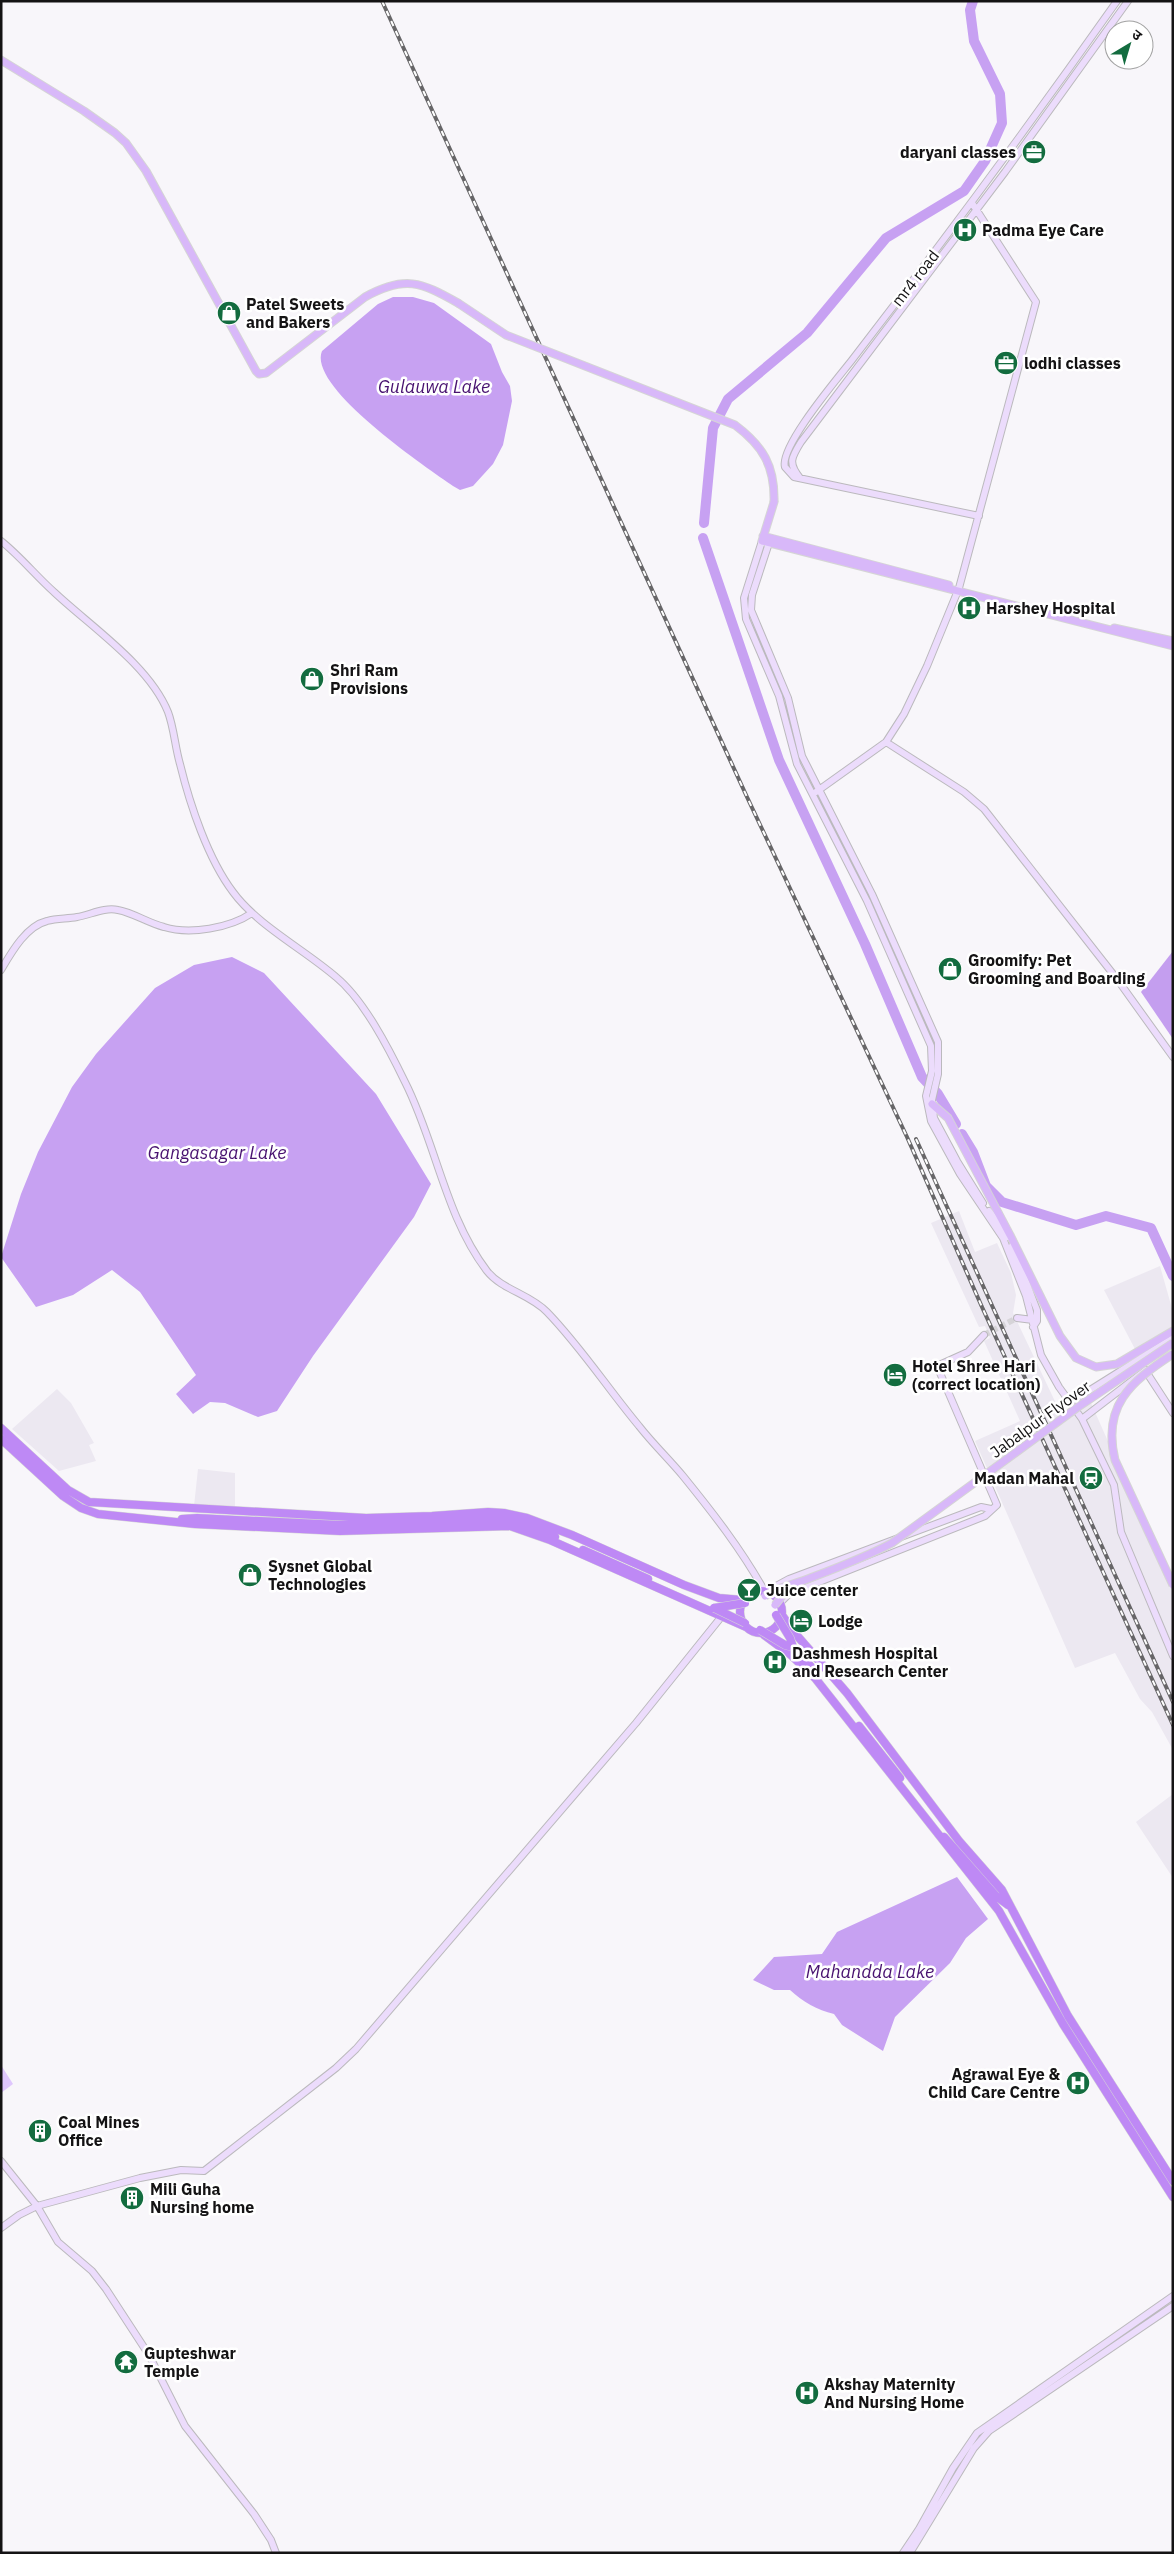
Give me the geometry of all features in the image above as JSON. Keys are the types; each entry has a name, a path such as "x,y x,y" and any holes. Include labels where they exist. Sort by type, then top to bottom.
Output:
{"highway":[{"path":"1,1428 68,1490 82,1499 101,1504 168,1506 366,1518 488,1512 504,1513 527,1518 563,1532 701,1592 719,1598 744,1602"},
{"path":"1,1439 63,1496 81,1508 98,1514 195,1524 360,1531 510,1526 550,1540 746,1625"},
{"path":"168,1506 191,1513 197,1518"},
{"path":"166,1521 197,1518 340,1525 495,1519 516,1521 714,1608 793,1648 815,1670 940,1831 996,1896 1010,1906"},
{"path":"714,1608 744,1602 766,1592 778,1604 779,1615 793,1648"},
{"path":"744,1602 742,1613 746,1625"},
{"path":"761,1631 772,1624 779,1615"},
{"path":"779,1615 841,1687 960,1841 1002,1890 1068,2016 1173,2181"},
{"path":"761,1631 791,1655 815,1678 998,1911 1063,2024 1173,2197"},
{"path":"996,1896 998,1911"}],"main road":[{"path":"1,60 84,111 126,143 146,171 259,374 266,373 365,297 380,289 408,282 430,287 458,303 506,336 735,425 757,442 772,472 774,502 766,540 1173,646"},
{"path":"958,590 1173,641"},
{"path":"930,1100 944,1112 1006,1227 1060,1336 1076,1358 1096,1367 1117,1364 1173,1331"},
{"name":"Jabalpur Flyover","path":"766,1592 791,1585 874,1553 892,1543 1078,1407 1173,1343"},
{"path":"1173,1354 1137,1380 1126,1391 1114,1414 1111,1442 1115,1460 1173,1585"},
{"path":"778,1604 791,1585"}],"street":[{"name":"mr4 road","path":"974,206 1117,1"},
{"name":"mr4 road","path":"978,516 800,479 789,474 785,467 786,452 816,407 974,206 1011,164 1128,1"},
{"path":"815,793 886,742 904,714 958,590 1036,302 974,206"},
{"path":"766,540 744,598 743,608 749,629 779,696 798,764 872,894 938,1042 930,1100 938,1125 957,1161 1012,1246 1037,1310 1033,1323 1036,1340 1046,1366 1082,1418 1114,1485 1121,1532 1173,1656"},
{"path":"1,541 57,596 126,654 150,685 167,711 182,774 208,852 232,890 252,913 338,978 361,1004 406,1083 452,1203 470,1242 488,1272 540,1304 569,1336 648,1438 681,1473 742,1551 766,1592 789,1579 880,1544 931,1527 981,1507 991,1509"},
{"path":"886,742 964,792 984,809 1117,979 1173,1057"},
{"path":"1,970 27,934 43,922 49,920 75,918 111,909 121,910 164,928 178,930 233,922 252,913"},
{"path":"1017,1318 1033,1323"},
{"path":"778,1604 789,1594 985,1516 998,1503 937,1366 968,1352 984,1335"},
{"path":"1071,1402 1137,1358 1173,1338"},
{"path":"1082,1418 1144,1370 1173,1354"},
{"path":"1137,1358 1173,1413"},
{"path":"1,2228 37,2206 140,2178 181,2170 204,2171 336,2068 356,2049 636,1723 722,1616"},
{"path":"1,2160 37,2206 58,2242 92,2271 106,2288 149,2355 185,2426 254,2514 271,2540 276,2553"},
{"path":"903,2553 919,2529 953,2468 977,2433 1173,2296"},
{"path":"910,2553 974,2448 989,2432 1173,2306"}],"shaded area":[{"path":"963,598 974,603 969,615 957,610"},
{"path":"1173,951 1173,1039 1141,992"},
{"path":"959,1211 975,1252 997,1243 1011,1273 1016,1295 1013,1313 1061,1414 1091,1403 1173,1588 1173,1750 1152,1712 1140,1699 1115,1653 1075,1668 975,1441 1020,1421 984,1341 990,1338 985,1326 979,1327 931,1223"},
{"path":"1160,1266 1173,1312 1173,1328 1136,1351 1104,1290"},
{"path":"57,1389 71,1403 94,1443 89,1445 96,1461 59,1471 12,1429"},
{"path":"198,1469 235,1473 235,1509 194,1506"},
{"path":"1173,1794 1173,1878 1136,1822"},
{"path":"1,2065 13,2084 1,2093"}],"water":[{"name":"Gulauwa Lake","path":"393,297 413,297 434,303 491,344 502,372 510,386 512,401 503,445 493,464 473,486 460,490 453,486 372,425 332,385 322,366 322,351 378,304"},
{"name":"Gangasagar Lake","path":"232,957 264,973 376,1094 431,1184 414,1217 313,1356 277,1411 258,1417 225,1403 210,1402 193,1414 176,1394 196,1375 140,1292 112,1270 73,1295 36,1307 1,1257 21,1194 38,1152 72,1087 96,1054 155,988 194,965"},
{"name":"Mahandda Lake","path":"957,1877 988,1919 966,1938 950,1963 895,2017 883,2051 842,2025 834,2014 810,2005 790,1990 774,1990 753,1980 774,1957 822,1954 837,1932"}],"waterway":[{"path":"704,523 713,428 728,399 807,333 886,238 964,191 985,161 1002,123 1000,94 974,41 970,10 973,1"},
{"path":"703,538 779,760 865,944 922,1077 938,1094 956,1124"},
{"path":"962,1134 973,1152 986,1186 1002,1202 1076,1225 1106,1216 1151,1228 1173,1276"}],"tunnel":[{"path":"984,1335 1017,1318"}],"railway":[{"path":"382,1 747,797 907,1137 982,1307 1173,1725"},
{"path":"916,1139 1173,1702"}],"place":[{"name":"daryani classes","path":"1034,152"},
{"name":"Padma Eye Care","path":"965,230"},
{"name":"Patel Sweets and Bakers","path":"229,313"},
{"name":"lodhi classes","path":"1006,363"},
{"name":"Harshey Hospital","path":"969,608"},
{"name":"Shri Ram Provisions","path":"312,679"},
{"name":"Groomify: Pet Grooming and Boarding","path":"950,969"},
{"name":"Hotel Shree Hari (correct location)","path":"895,1375"},
{"name":"Madan Mahal","path":"1091,1478"},
{"name":"Sysnet Global Technologies","path":"250,1575"},
{"name":"Juice center","path":"749,1590"},
{"name":"Lodge","path":"801,1621"},
{"name":"Dashmesh Hospital and Research Center","path":"775,1662"},
{"name":"Agrawal Eye & Child Care Centre","path":"1078,2083"},
{"name":"Coal Mines Office","path":"40,2131"},
{"name":"Mili Guha Nursing home","path":"132,2198"},
{"name":"Gupteshwar Temple","path":"126,2362"},
{"name":"Akshay Maternity And Nursing Home","path":"807,2393"}]}
